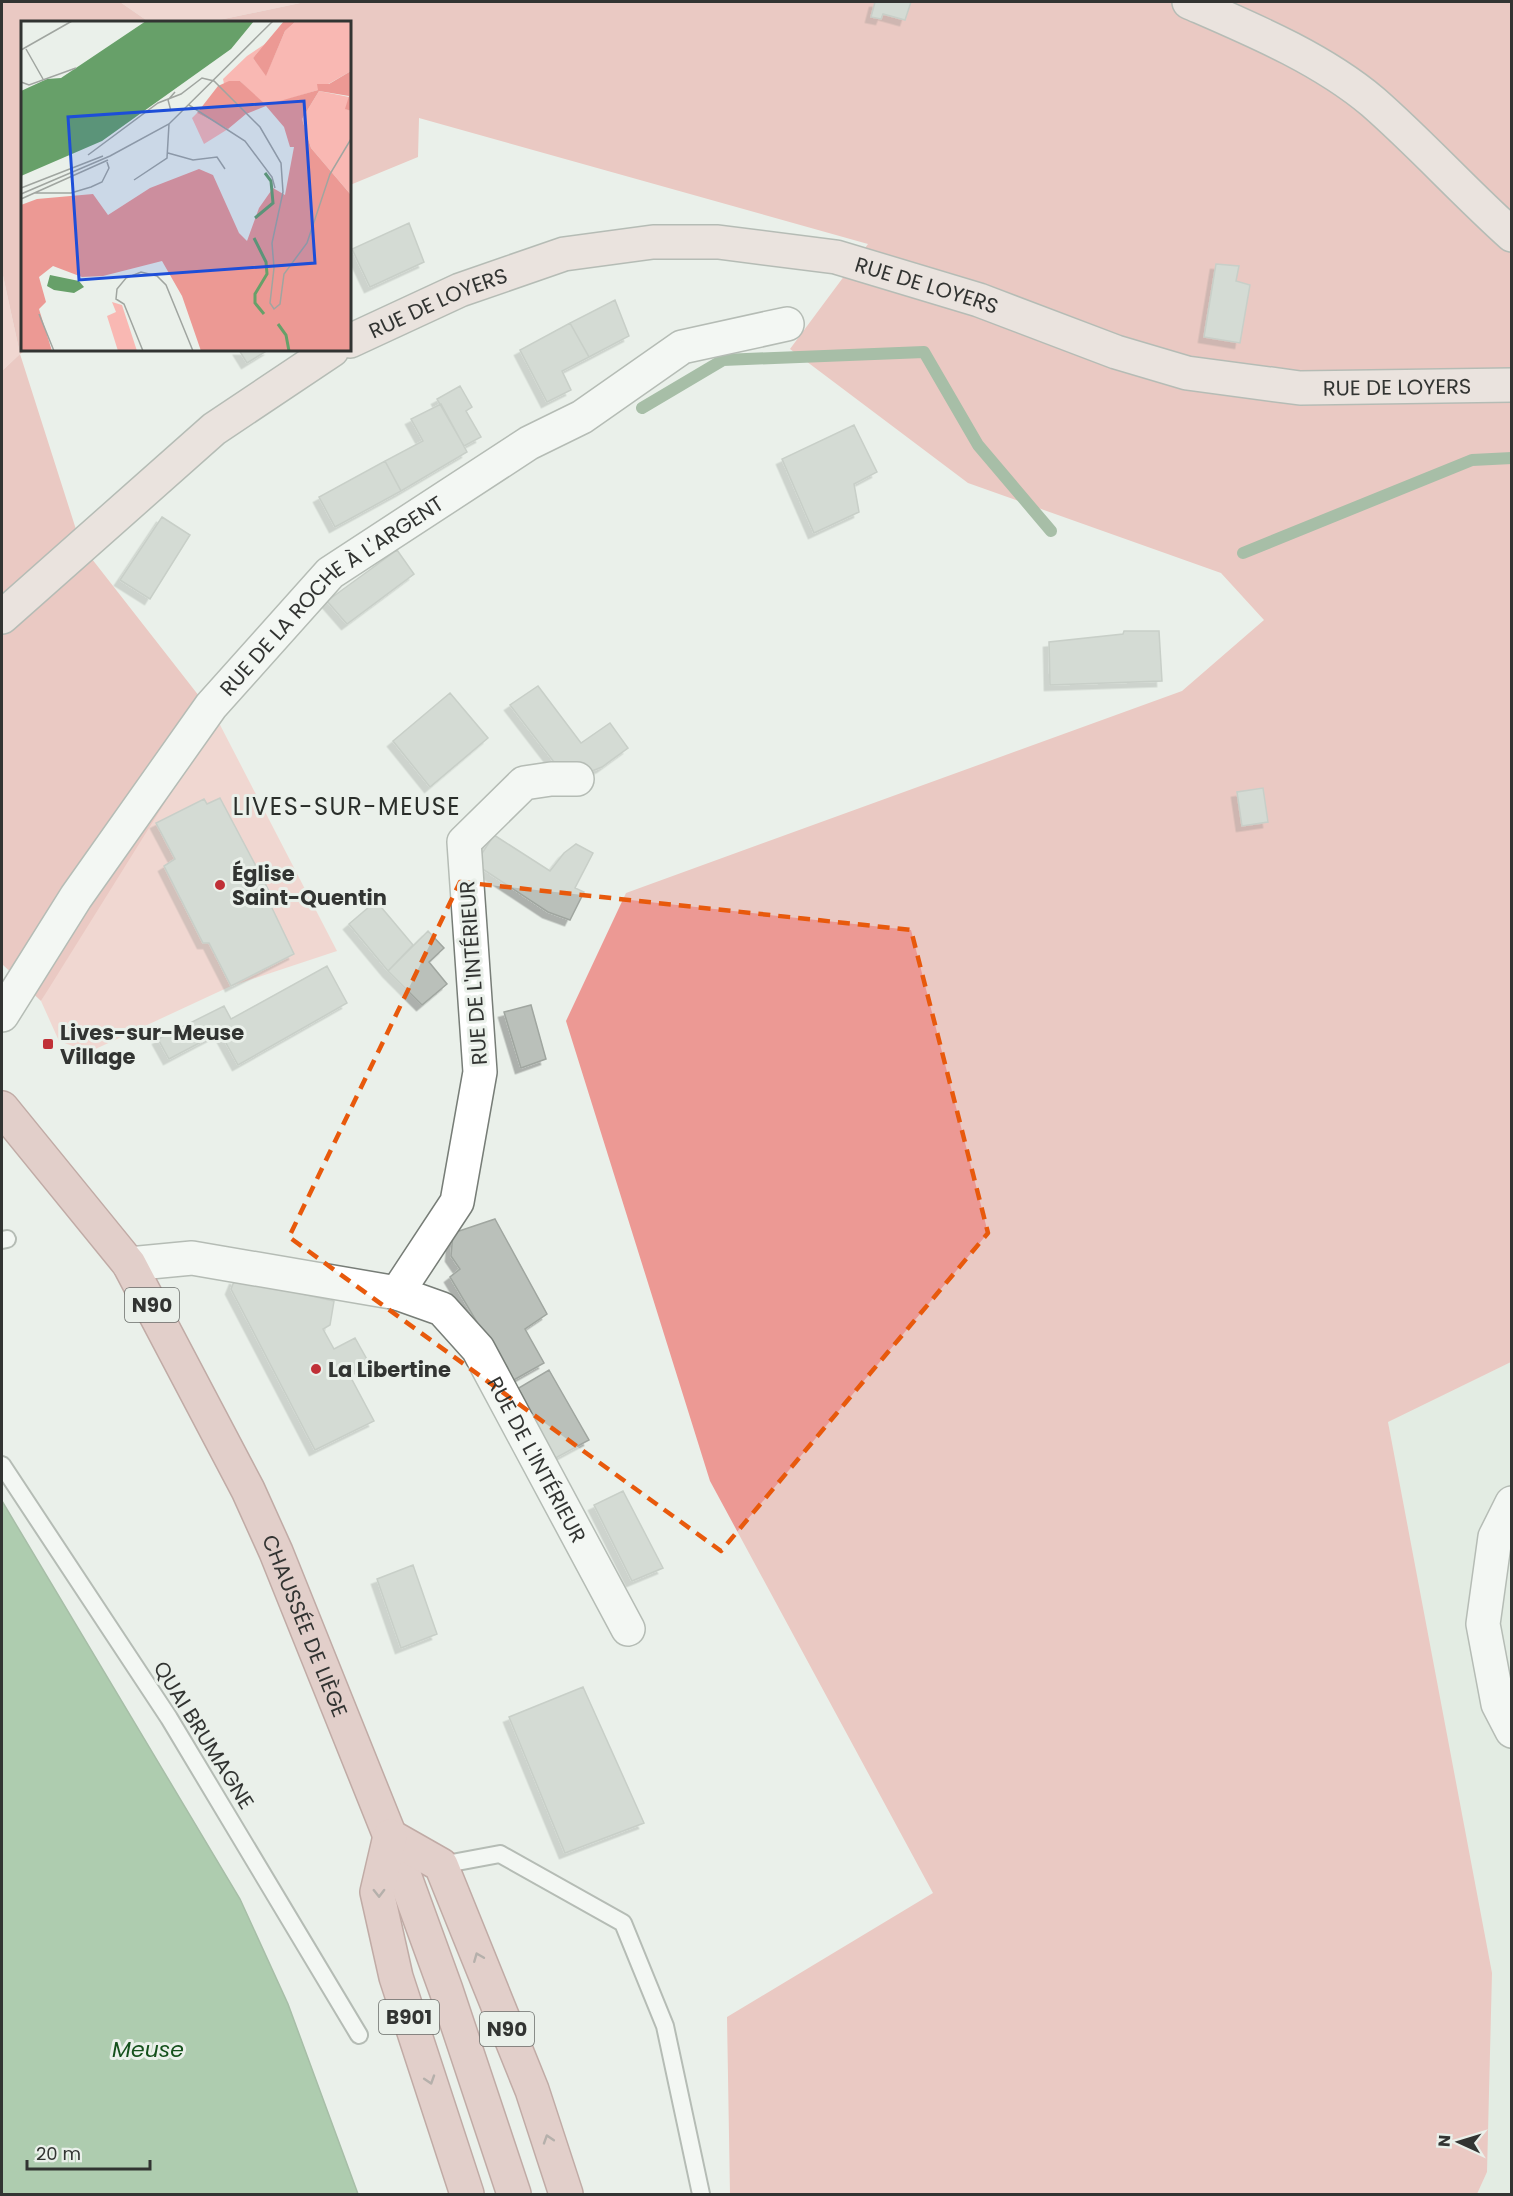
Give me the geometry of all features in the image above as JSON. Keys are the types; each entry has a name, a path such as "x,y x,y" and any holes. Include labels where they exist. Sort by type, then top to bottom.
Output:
{"main road":[{"name":"CHAUSSÉE DE LIÈGE","path":"2,1108 129,1264 248,1490 276,1552 390,1836 446,1990 514,2194"},
{"path":"390,1836 441,1865"},
{"name":"B901","path":"390,1836 377,1892 396,1977 467,2194"},
{"name":"N90","path":"441,1865 532,2090 566,2194"}],"street":[{"path":"1189,2 1264,35 1320,66 1372,101 1512,235"},
{"name":"RUE DE LOYERS","path":"351,341 460,290 564,254 653,242 718,242 836,257 979,300 1116,352 1187,373 1300,388 1512,385"},
{"name":"RUE DE LA ROCHE À L'ARGENT","path":"2,1015 76,897 211,706 330,573 529,443 582,417 682,347 787,324"},
{"path":"2,616 214,429 331,351"},
{"name":"RUE DE L'INTÉRIEUR","path":"397,1293 457,1202 480,1072 464,842 524,783 577,779"},
{"name":"RUE DE L'INTÉRIEUR","path":"129,1264 192,1257 397,1293 442,1309 478,1349 628,1629"},
{"path":"1512,1503 1495,1537 1483,1624 1498,1704 1512,1731"}],"lane":[{"name":"QUAI BRUMAGNE","path":"2,1465 169,1718 359,2035"},
{"path":"441,1865 500,1854 623,1923 665,2026 701,2194"}],"highlighted area":[{"path":"460,882 911,930 988,1233 721,1551 289,1237"}],"shaded area":[{"path":"2,2 120,2 148,21 21,21 21,351 24,351 20,354 2,271"},
{"path":"120,2 305,2 214,21 148,21"},
{"path":"305,2 1511,2 1511,1362 1388,1422 1492,1973 1487,2172 1477,2194 730,2194 727,2017 933,1893 710,1481 566,1021 626,893 1182,691 1264,620 1221,573 968,483 790,349 868,244 419,118 418,157 351,185 351,21 214,21"},
{"path":"2,271 20,354 2,371"},
{"path":"20,354 81,545 217,719 41,1001 2,964 2,371"},
{"path":"217,719 337,951 231,986 89,1052 59,1041 41,1001 148,803"},
{"path":"1511,1362 1511,2194 1477,2194 1487,2172 1388,1421"}],"water":[{"name":"Meuse","path":"2,1501 240,1899 288,2004 358,2194 2,2194"}],"building":[{"path":"875,2 911,2 905,20 883,14 881,19 871,17"},
{"path":"409,223 424,262 370,287 352,249"},
{"path":"1216,264 1239,266 1236,281 1250,285 1240,343 1204,337"},
{"path":"615,300 629,336 589,357 570,323"},
{"path":"570,323 589,357 562,371 571,390 547,402 520,350"},
{"path":"240,351 266,351 247,363"},
{"path":"460,386 472,407 466,411 481,437 464,446 437,399"},
{"path":"441,404 467,452 401,491 385,461 423,441 411,419"},
{"path":"854,425 877,472 854,484 859,512 814,533 782,459"},
{"path":"385,461 401,491 335,527 319,497"},
{"path":"162,517 190,535 150,599 120,580"},
{"path":"397,550 414,574 347,624 327,601"},
{"path":"1124,631 1159,631 1162,681 1050,685 1049,642 1123,634"},
{"path":"538,686 581,743 610,723 628,748 602,767 582,775 564,775 510,705"},
{"path":"450,693 488,738 430,787 393,741"},
{"path":"1263,788 1268,822 1242,826 1237,792"},
{"name":"Église Saint-Quentin","path":"220,798 276,904 272,908 294,954 231,986 209,943 203,943 164,866 175,859 156,823 204,799 207,804"},
{"path":"494,835 550,871 564,853 576,844 593,853 575,888 584,892 570,920 548,912 475,864"},
{"path":"376,901 413,945 388,971 349,924"},
{"path":"428,931 444,948 429,962 447,984 422,1005 388,971"},
{"path":"327,966 347,1003 238,1065 220,1032 169,1059 158,1039 224,1006 231,1019"},
{"path":"531,1005 546,1059 521,1068 504,1012"},
{"path":"495,1219 547,1314 525,1329 544,1363 512,1381 450,1277 460,1269 451,1256 453,1233"},
{"name":"La Libertine","path":"235,1279 334,1301 330,1325 323,1329 334,1349 355,1338 369,1363 349,1374 374,1421 315,1450 231,1289"},
{"path":"549,1370 589,1440 550,1461 512,1392"},
{"path":"623,1491 663,1568 632,1581 594,1505"},
{"path":"413,1565 437,1634 401,1648 377,1579"},
{"path":"583,1687 644,1823 565,1853 509,1717"}],"waterway":[{"path":"642,408 723,360 924,352 978,445 1051,531"},
{"path":"1243,553 1472,460 1512,458"}],"place":[{"name":"Église Saint-Quentin","path":"220,885"},
{"name":"Lives-sur-Meuse Village","path":"48,1044"},
{"name":"La Libertine","path":"316,1369"}],"district":[{"name":"LIVES-SUR-MEUSE","path":"347,806"}]}
